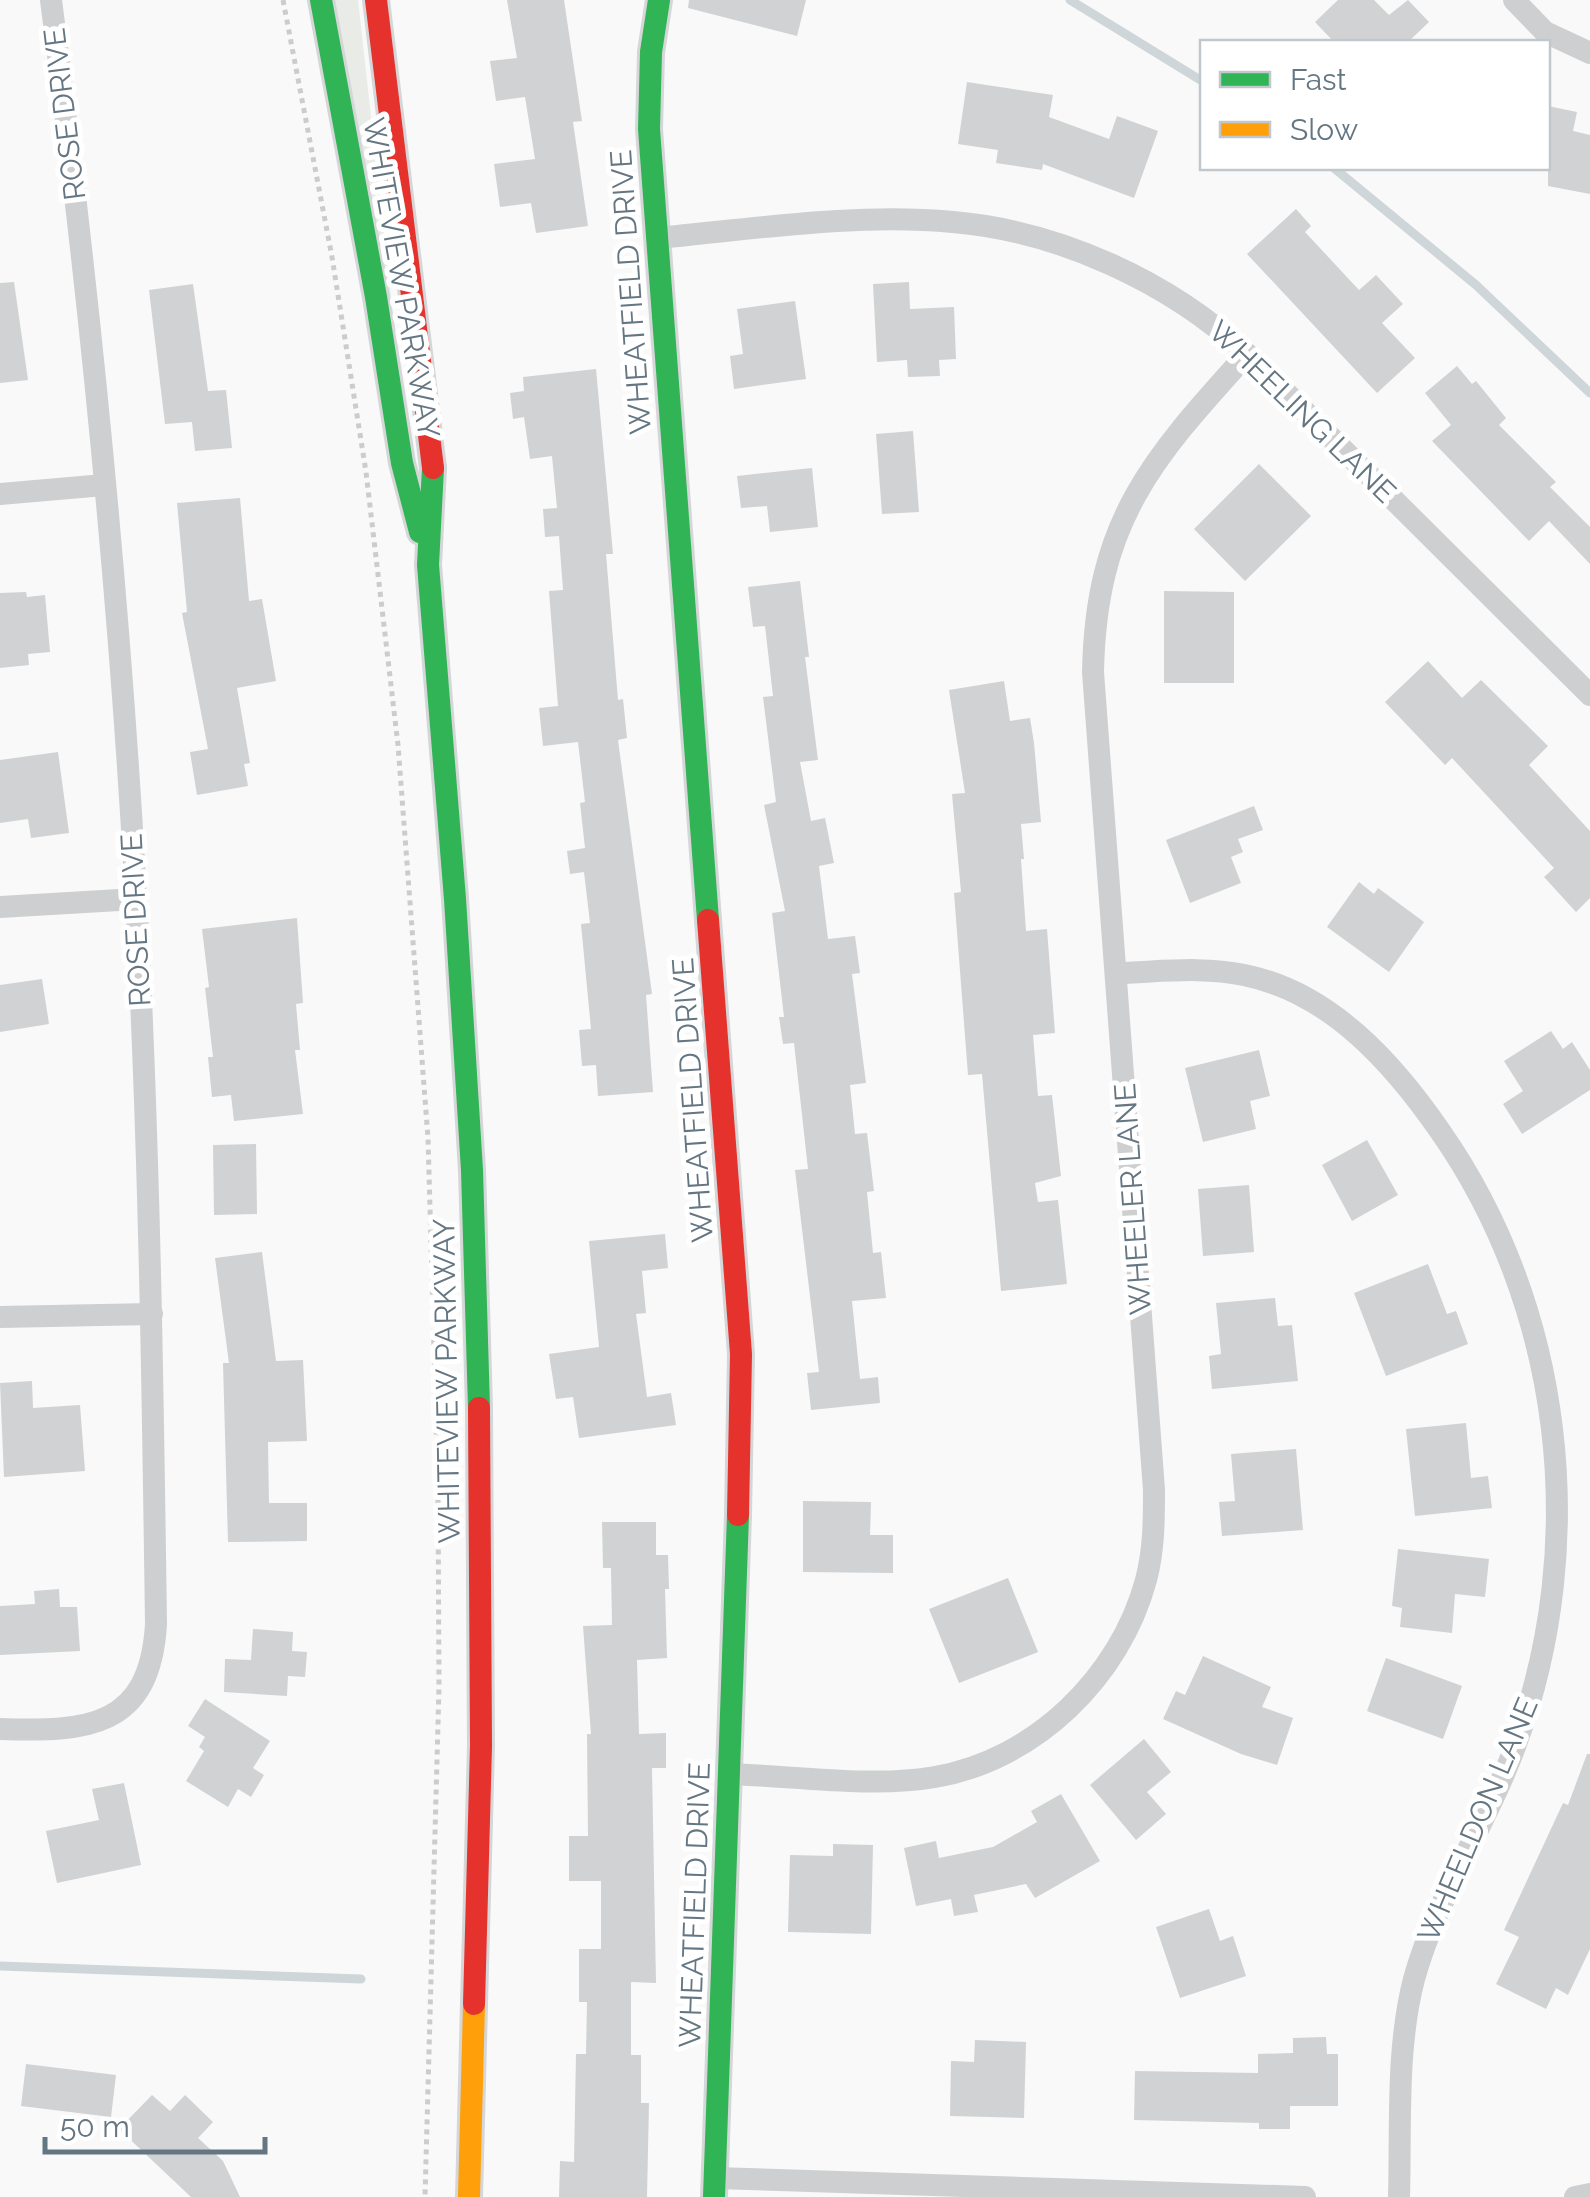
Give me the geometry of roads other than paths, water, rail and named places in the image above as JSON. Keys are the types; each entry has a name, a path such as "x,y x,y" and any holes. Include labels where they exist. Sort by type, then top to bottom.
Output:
{"street":[{"name":"ROSE DRIVE","path":"0,1729 64,1730 94,1724 130,1700 148,1673 156,1624 152,1314 136,899 104,485 52,0"},
{"name":"WHITEVIEW PARKWAY","path":"322,0 402,463 428,565"},
{"name":"WHITEVIEW PARKWAY","path":"376,0 434,456 428,565 456,899 478,1312 481,1746 469,2197"},
{"name":"WHEATFIELD DRIVE","path":"659,0 649,88 657,238 740,1354 730,1774 714,2187"},
{"path":"1514,0 1545,32 1590,54"},
{"name":"WHEELING LANE","path":"657,238 848,222 920,220 987,226 1076,252 1154,286 1206,318 1247,354 1590,695"},
{"name":"WHEELER LANE","path":"730,1774 902,1780 939,1776 984,1762 1027,1740 1068,1710 1102,1672 1127,1630 1145,1583 1151,1555 1154,1490 1093,672 1102,582 1130,503 1155,460 1247,354"},
{"path":"0,494 104,485"},
{"path":"0,907 136,899"},
{"name":"WHEELDON LANE","path":"1116,973 1217,971 1247,975 1282,987 1348,1025 1403,1082 1478,1191 1514,1271 1540,1356 1557,1488 1549,1616 1540,1665 1516,1746 1446,1894 1414,1981 1405,2034 1398,2197"},
{"path":"0,1318 152,1314"},
{"path":"714,2187 1305,2197"},
{"path":"1575,2197 1590,2194"}],"waterway":[{"path":"1070,0 1200,80"},
{"path":"1336,170 1476,285 1590,393"},
{"path":"0,1966 361,1979"}]}
